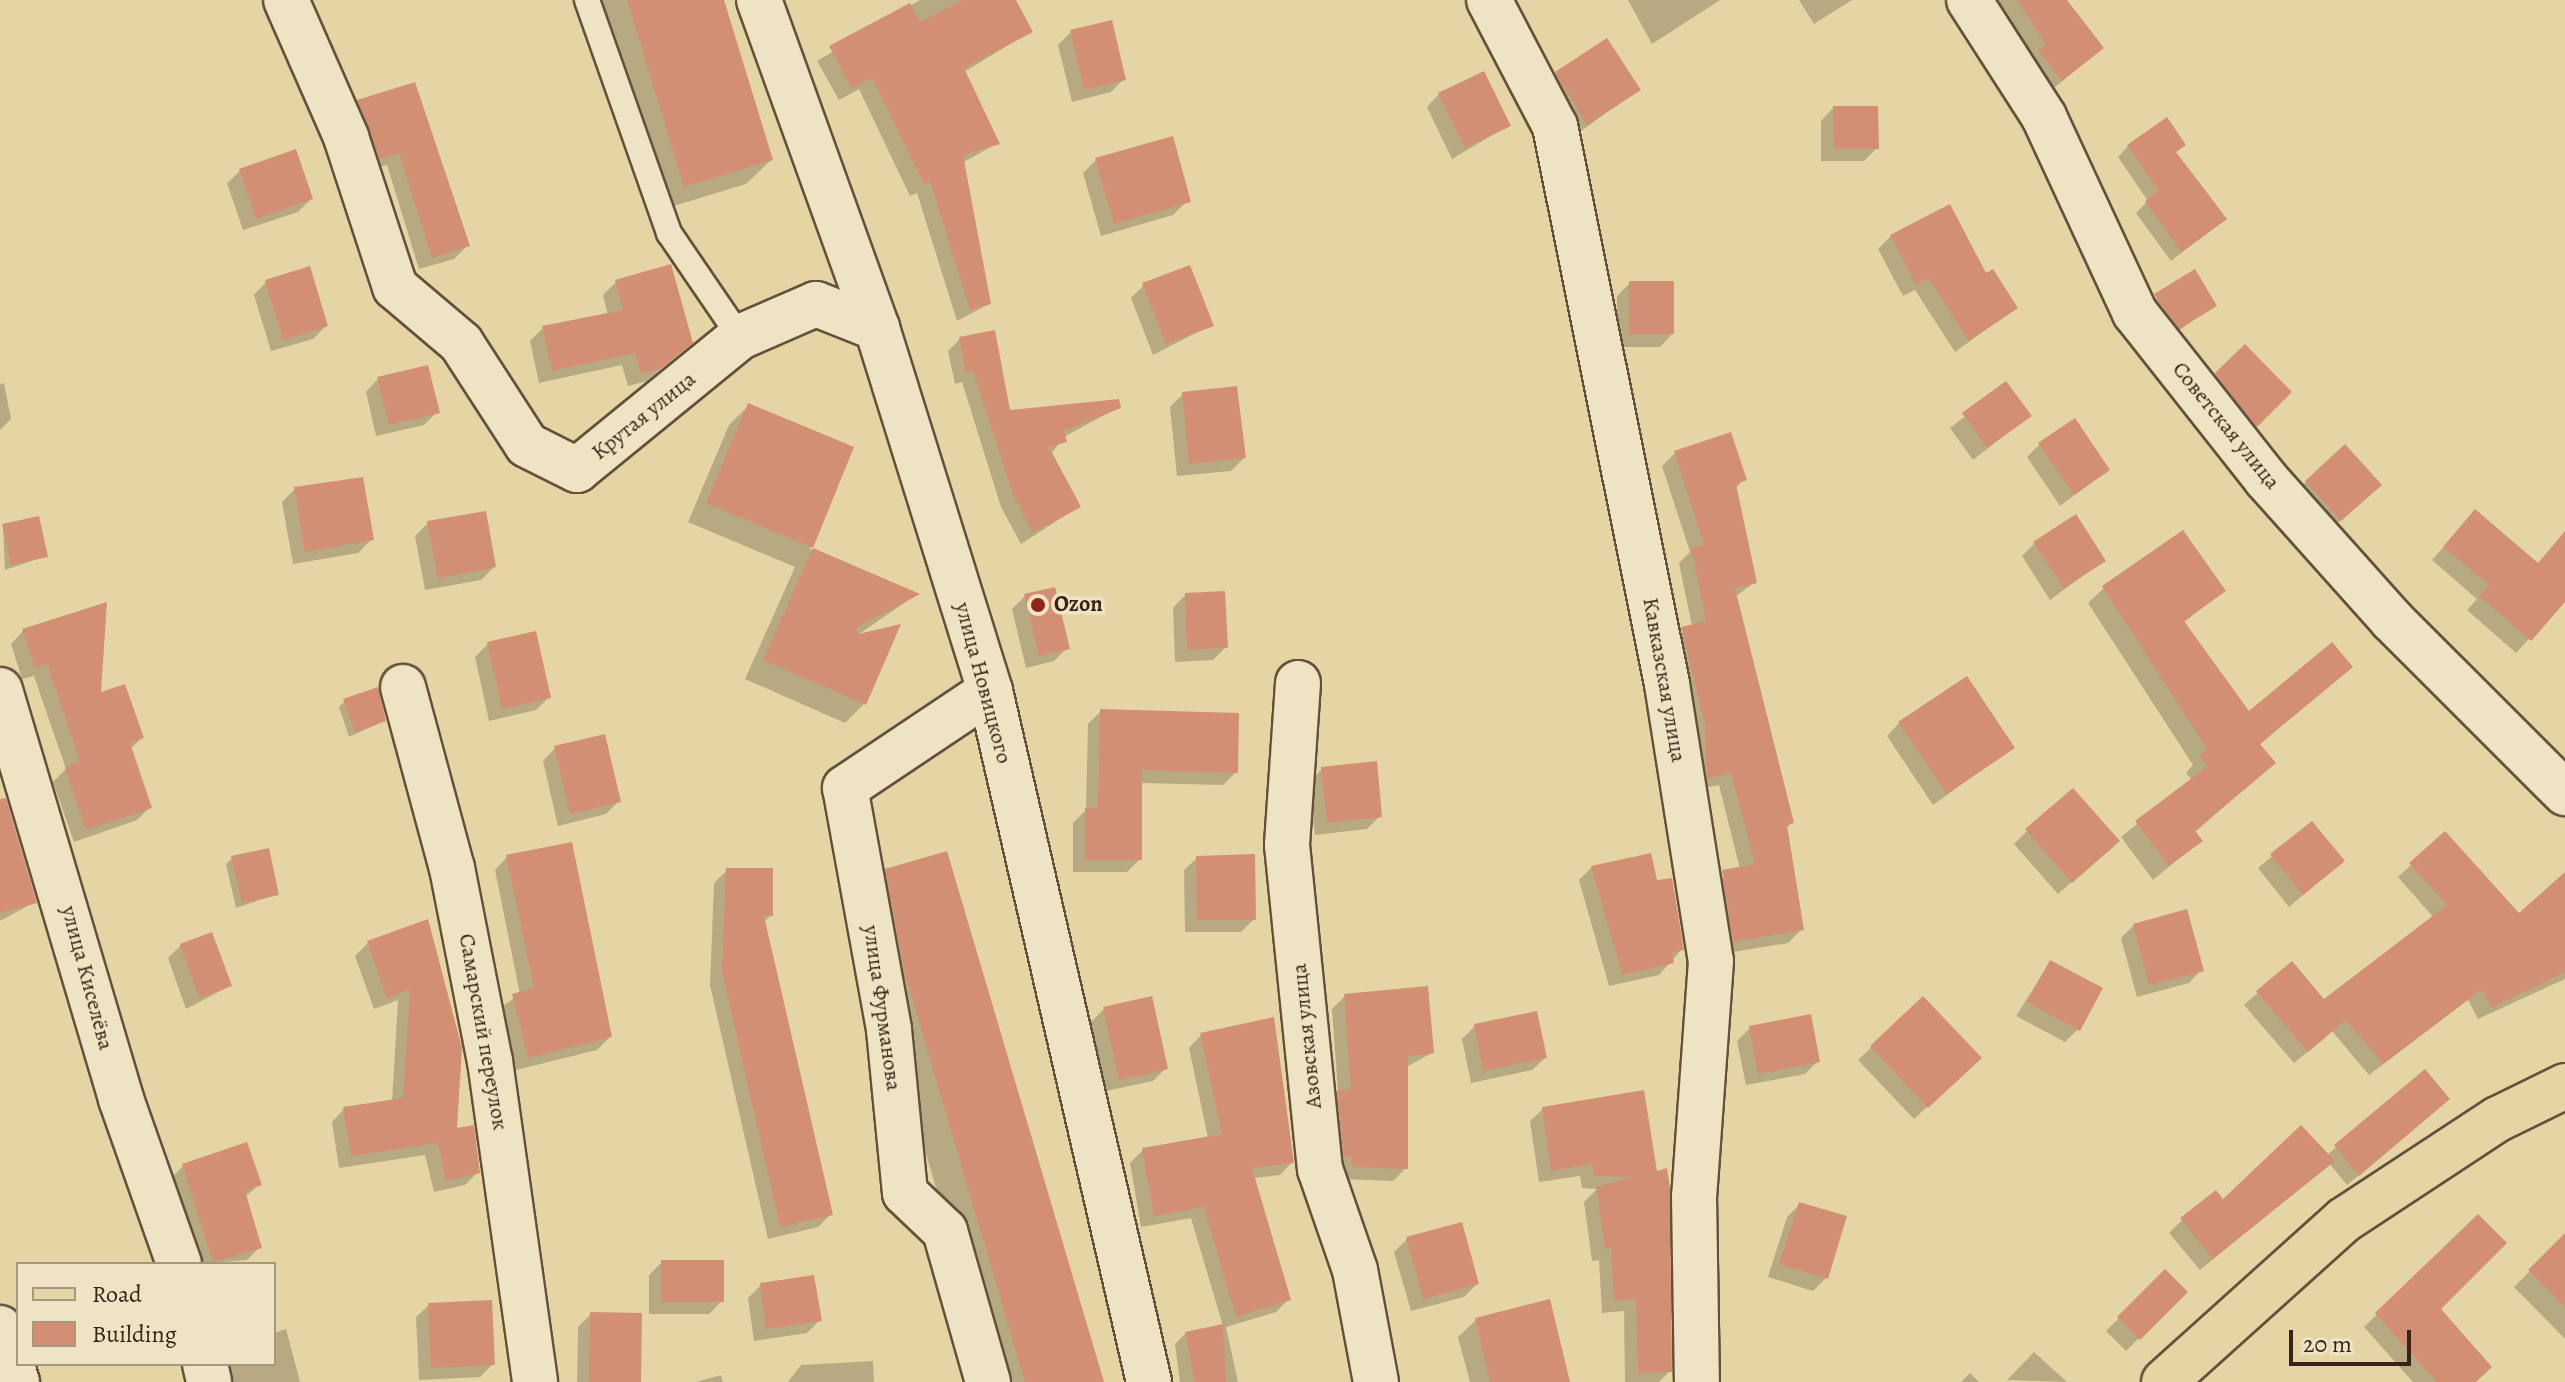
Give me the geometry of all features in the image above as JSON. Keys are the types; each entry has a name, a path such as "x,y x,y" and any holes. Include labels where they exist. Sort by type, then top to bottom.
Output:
{"main road":[{"path":"2164,1382 2344,1220 2498,1119 2565,1086"}],"street":[{"name":"Крутая улица","path":"286,0 346,137 395,287 461,343 527,445 577,470 740,337 816,304 877,328"},
{"name":"улица Новицкого","path":"759,0 877,328 990,691 1149,1382"},
{"name":"Кавказская улица","path":"1489,0 1555,126 1667,684 1711,961 1694,1196 1697,1382"},
{"name":"Советская улица","path":"1969,0 2044,117 2135,313 2266,479 2381,608 2565,793"},
{"name":"Азовская улица","path":"1298,683 1287,845 1320,1169 1355,1270 1376,1382"},
{"name":"Самарский переулок","path":"403,687 452,868 490,1061 535,1382"},
{"name":"улица Киселёва","path":"0,690 121,1099 178,1262"},
{"name":"улица Фурманова","path":"988,1382 945,1231 905,1193 889,1029 845,788 990,691"},
{"path":"0,1328 17,1382"}],"lane":[{"path":"587,0 669,233 740,337"}],"building":[{"path":"627,0 724,0 773,160 684,187"},
{"path":"962,0 1016,0 1033,32 964,68 1000,144 963,155 991,304 970,310 930,181 924,184 872,78 852,89 829,46 910,3 920,22"},
{"path":"2017,0 2067,0 2104,48 2062,81 2038,50 2046,44"},
{"path":"1112,20 1126,80 1084,90 1070,30"},
{"path":"1607,38 1641,90 1587,125 1555,72"},
{"path":"1484,71 1511,126 1465,148 1438,93"},
{"path":"415,82 470,246 432,258 399,153 379,159 357,100"},
{"path":"1833,106 1878,106 1879,149 1834,149"},
{"path":"2167,117 2186,145 2176,152 2227,219 2182,252 2145,201 2159,191 2127,145"},
{"path":"1173,136 1191,202 1114,224 1095,158"},
{"path":"296,149 313,199 256,219 239,169"},
{"path":"1950,204 1986,273 1993,269 2018,308 1969,341 1928,278 1916,285 1890,235"},
{"path":"671,264 693,343 662,368 641,374 635,353 552,371 542,326 623,310 615,280"},
{"path":"1190,265 1214,326 1166,344 1142,283"},
{"path":"310,266 328,326 283,340 265,280"},
{"path":"2195,269 2217,306 2179,329 2154,294"},
{"path":"1629,281 1674,281 1674,334 1629,334"},
{"path":"995,330 1010,410 1119,399 1121,408 1064,431 1067,442 1049,447 1081,507 1033,533 1013,494 973,371 966,373 959,337"},
{"path":"2245,344 2292,392 2257,427 2215,373"},
{"path":"428,365 440,413 389,425 377,377"},
{"path":"2006,381 2032,416 1987,448 1962,413"},
{"path":"1237,386 1246,458 1189,464 1182,392"},
{"path":"748,403 854,447 813,548 706,503"},
{"path":"2075,418 2110,470 2074,495 2038,443"},
{"path":"1731,432 1747,480 1736,484 1757,583 1735,588 1794,823 1787,825 1804,930 1733,942 1722,870 1755,864 1731,773 1707,779 1705,726 1681,627 1706,621 1691,548 1704,545 1674,451"},
{"path":"2345,444 2382,485 2341,521 2305,481"},
{"path":"363,477 374,540 305,552 294,487"},
{"path":"2475,509 2538,563 2565,531 2565,602 2531,641 2479,596 2489,585 2443,547"},
{"path":"486,511 496,567 438,578 427,521"},
{"path":"2076,514 2106,561 2064,588 2033,542"},
{"path":"39,516 48,557 11,565 2,524"},
{"path":"2183,530 2226,591 2184,621 2249,711 2332,642 2353,667 2260,744 2276,763 2195,831 2203,841 2169,866 2135,821 2208,766 2199,756 2207,749 2102,586"},
{"path":"813,548 920,594 856,628 858,634 901,624 866,705 763,660"},
{"path":"1055,587 1070,649 1039,656 1024,594"},
{"path":"1225,591 1228,648 1187,650 1185,593"},
{"path":"107,602 101,692 125,684 144,738 130,743 152,808 86,830 65,767 80,762 47,664 35,668 22,629"},
{"path":"536,631 551,698 502,709 487,642"},
{"path":"1967,676 2015,748 1947,794 1898,722"},
{"path":"378,687 386,721 355,732 343,699"},
{"path":"1100,709 1239,713 1238,773 1142,770 1142,860 1085,860 1085,808 1098,808"},
{"path":"605,734 621,802 570,814 554,746"},
{"path":"1377,761 1382,817 1327,823 1321,767"},
{"path":"2073,788 2120,841 2072,883 2025,829"},
{"path":"6,798 37,903 0,913 0,799"},
{"path":"2312,821 2345,861 2303,895 2270,854"},
{"path":"2445,831 2519,913 2565,872 2565,972 2491,1008 2482,989 2383,1064 2346,1020 2308,1052 2256,991 2292,961 2324,999 2447,905 2409,863"},
{"path":"572,842 612,1037 528,1058 512,994 534,988 506,855"},
{"path":"269,848 279,895 242,903 231,856"},
{"path":"947,851 1104,1382 1025,1382 904,971 885,869"},
{"path":"1651,853 1657,880 1672,878 1684,950 1672,952 1674,963 1622,975 1591,866"},
{"path":"1255,854 1256,920 1197,920 1196,856"},
{"path":"726,868 773,868 773,916 764,916 833,1215 780,1227 722,971"},
{"path":"2187,909 2204,971 2149,985 2133,924"},
{"path":"428,919 462,1048 457,1128 474,1125 480,1173 446,1181 438,1143 351,1156 343,1107 403,1098 410,989 387,998 367,941"},
{"path":"212,932 232,986 199,998 180,944"},
{"path":"2050,960 2103,988 2080,1031 2027,1002"},
{"path":"1428,986 1434,1053 1408,1056 1408,1169 1352,1167 1352,1157 1344,1157 1337,1090 1351,1089 1344,994"},
{"path":"1152,996 1168,1069 1119,1080 1103,1007"},
{"path":"1923,996 1982,1058 1928,1108 1870,1046"},
{"path":"1537,1011 1547,1058 1483,1071 1474,1024"},
{"path":"1811,1014 1820,1062 1758,1074 1749,1026"},
{"path":"1274,1017 1294,1163 1252,1168 1291,1300 1236,1317 1204,1207 1154,1216 1142,1148 1222,1134 1200,1033"},
{"path":"2425,1069 2450,1099 2359,1176 2334,1145"},
{"path":"1644,1090 1657,1171 1667,1168 1670,1188 1672,1372 1638,1373 1636,1299 1614,1301 1611,1248 1605,1249 1596,1187 1632,1177 1594,1176 1592,1164 1551,1171 1542,1107"},
{"path":"2301,1125 2335,1161 2213,1259 2180,1218 2216,1190 2223,1199"},
{"path":"247,1142 262,1185 245,1191 262,1248 213,1262 182,1164"},
{"path":"1799,1202 1847,1216 1828,1279 1779,1264"},
{"path":"2478,1214 2507,1243 2441,1309 2492,1367 2476,1382 2437,1382 2375,1313"},
{"path":"1462,1222 1479,1284 1423,1299 1406,1237"},
{"path":"2565,1233 2565,1307 2528,1270"},
{"path":"661,1260 724,1260 724,1302 661,1302"},
{"path":"2165,1269 2188,1292 2140,1340 2117,1317"},
{"path":"814,1275 822,1321 766,1329 760,1283"},
{"path":"1550,1299 1570,1382 1490,1382 1475,1318"},
{"path":"492,1300 495,1365 431,1368 428,1303"},
{"path":"590,1312 642,1313 641,1382 589,1382"},
{"path":"1223,1324 1226,1382 1195,1382 1185,1332"}],"place":[{"name":"Ozon","path":"1038,605"}]}
